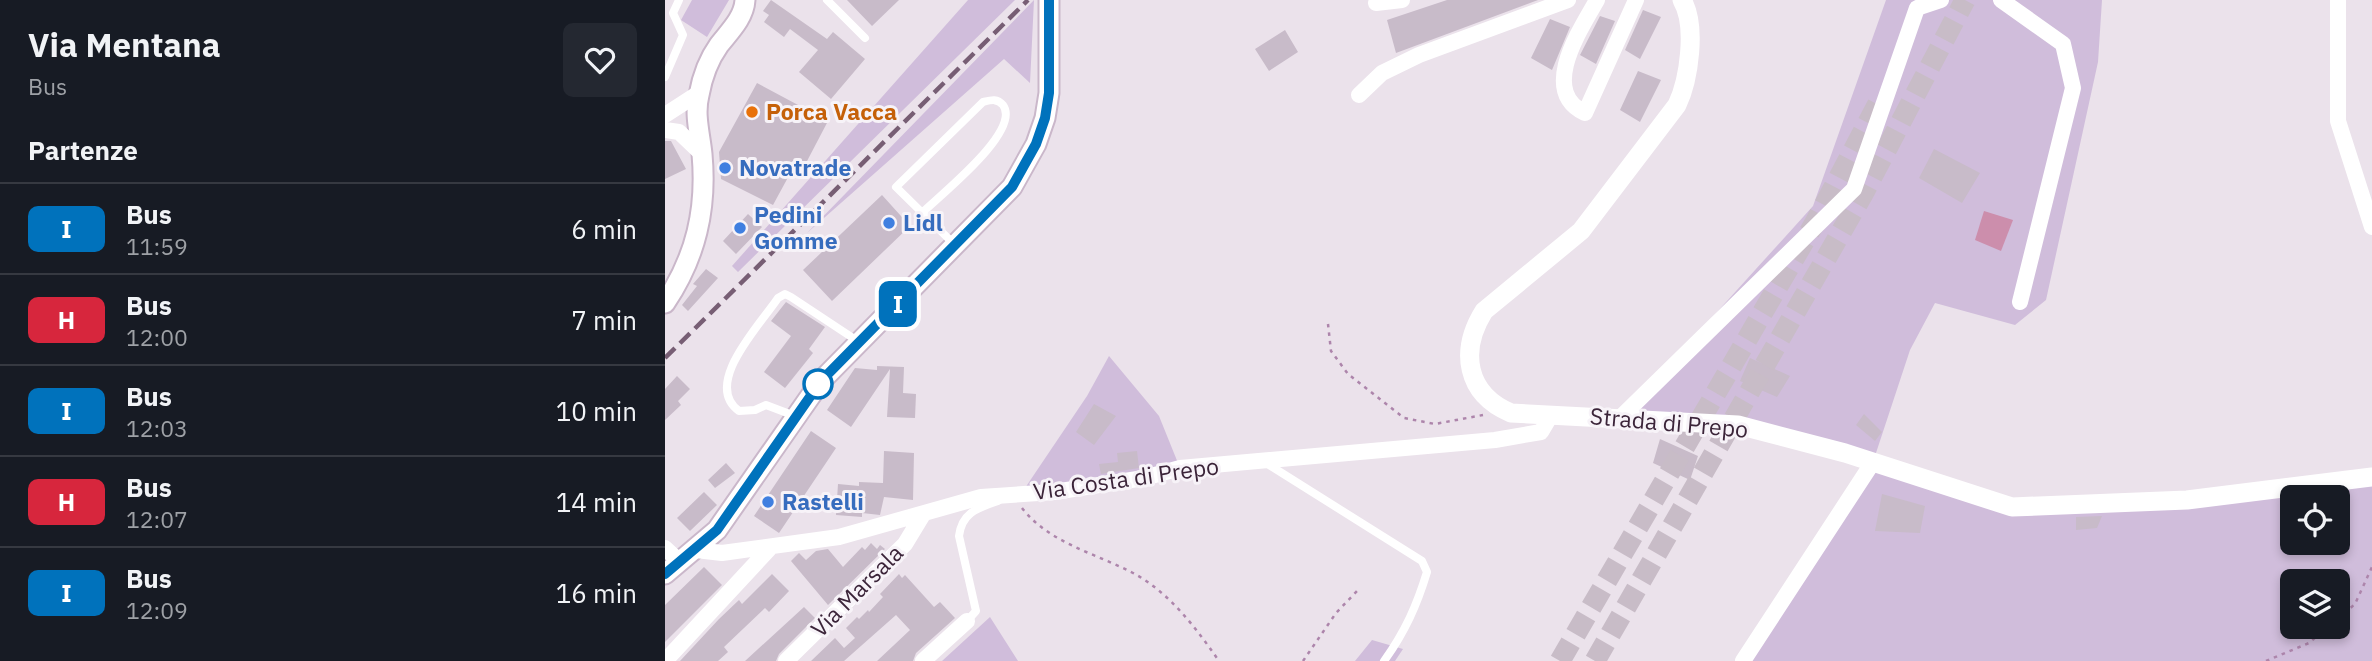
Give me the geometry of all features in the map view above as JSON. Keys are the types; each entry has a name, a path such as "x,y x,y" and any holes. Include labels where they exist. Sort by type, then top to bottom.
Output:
{"street":[{"path":"665,303 689,261 696,239 703,198 697,110 703,84 724,48 726,37 745,0"},
{"path":"1376,3 1402,0"},
{"path":"1359,95 1382,73 1419,55 1568,0"},
{"path":"1597,0 1582,27 1563,73 1565,95 1574,107 1585,113 1636,0"},
{"path":"1494,406 1480,393 1471,372 1470,347 1475,325 1484,311 1580,231 1677,105 1686,86 1689,49 1688,19 1682,0"},
{"path":"1622,417 1854,189 1917,8 1941,0"},
{"path":"2001,0 2063,44 2073,88 2020,302"},
{"path":"2338,0 2338,121 2370,217"},
{"path":"670,561 696,550 717,530 821,381 1012,187 1036,144 1049,93 1049,1"},
{"path":"665,116 703,84"},
{"path":"665,130 679,132 701,153"},
{"name":"Strada di Prepo","path":"1494,406 1511,413 1738,425 1873,462 1988,502 2012,507 2187,500 2372,477"},
{"name":"Via Costa di Prepo","path":"696,550 722,554 769,549 839,537 922,516 981,497 1145,478 1180,468 1266,463 1496,440 1541,432 1551,415"},
{"path":"1743,661 1873,462"},
{"name":"Via Marsala","path":"786,661 905,544 922,516"},
{"path":"665,661 769,549"},
{"path":"923,661 967,621"}],"lane":[{"path":"665,76 683,35 673,13 679,0"},
{"path":"827,0 866,38"},
{"path":"922,212 997,140 1006,120 1006,112 999,102 992,99 983,102 896,187 956,246"},
{"path":"795,416 766,405 755,410 739,411 728,401 726,391 725,381 731,366 778,298 785,294 791,297 859,342"},
{"path":"1266,463 1422,561 1427,572 1417,603 1405,632 1384,661"},
{"path":"967,621 976,611 959,536 960,524 969,512 1017,494"}],"path":[{"path":"1328,324 1332,351 1348,374 1404,418 1435,424 1483,415 1494,406"},
{"path":"1017,494 1021,507 1033,522 1075,548 1134,573 1167,596 1219,661"},
{"path":"2350,608 2355,604 2372,567"},
{"path":"1303,661 1336,613 1357,591"},
{"path":"2266,661 2314,639"}],"shaded area":[{"path":"692,0 729,0 707,37 681,20"},
{"path":"968,0 1015,0 738,272 732,266"},
{"path":"1034,0 1030,83 1004,59 807,233"},
{"path":"1886,0 2102,0 2098,62 2046,300 2015,325 1935,303 1910,350 1873,462 1738,425 1622,417 1813,206"},
{"path":"1984,211 2013,220 2001,251 1975,240"},
{"path":"1109,356 1159,416 1180,468 1021,494 1087,396"},
{"path":"1873,462 2012,507 2372,477 2372,661 1743,661"},
{"path":"990,617 1018,661 942,661"},
{"path":"1372,640 1403,649 1395,661 1355,661"}],"building":[{"path":"771,0 827,39 833,32 865,59 831,99 799,72 818,50 790,29 784,37 764,22 769,15 763,11"},
{"path":"847,0 899,0 872,26"},
{"path":"1447,0 1538,0 1396,53 1387,20"},
{"path":"1643,10 1661,17 1640,59 1625,50"},
{"path":"1600,16 1615,21 1596,64 1580,55"},
{"path":"1550,19 1570,27 1552,70 1531,58"},
{"path":"1285,30 1298,52 1269,71 1255,49"},
{"path":"1638,71 1661,80 1640,122 1620,110"},
{"path":"757,83 828,121 806,163 798,159 773,205 721,179 719,152"},
{"path":"665,141 671,141 686,169 665,179"},
{"path":"1934,149 1980,173 1962,203 1919,178"},
{"path":"882,195 910,226 832,301 803,270"},
{"path":"748,214 762,227 736,254 723,241"},
{"path":"706,269 718,278 688,311 682,305 697,286 693,284"},
{"path":"786,302 825,327 809,349 813,353 785,388 764,372 791,336 771,321"},
{"path":"1750,358 1790,376 1777,397 1740,381"},
{"path":"877,366 904,367 903,393 916,394 915,418 887,417 890,369 851,427 827,410 855,368 877,370"},
{"path":"677,376 690,389 678,401 681,405 665,420 665,389"},
{"path":"1094,404 1116,416 1094,445 1076,432"},
{"path":"1864,414 1882,432 1875,441 1856,425"},
{"path":"811,431 836,448 779,533 754,516"},
{"path":"1660,439 1698,456 1690,480 1653,463"},
{"path":"884,451 914,453 913,500 884,497 880,515 836,515 838,484 859,486 859,482 883,483"},
{"path":"1137,451 1139,468 1101,474 1099,464 1118,462 1117,453"},
{"path":"726,463 735,473 715,488 708,480"},
{"path":"704,492 717,505 690,531 677,518"},
{"path":"1882,494 1925,506 1920,533 1875,531"},
{"path":"2102,516 2097,528 2076,530 2076,517"},
{"path":"871,543 877,549 880,545 885,549 828,605 791,561 799,553 806,560 816,551 828,549 843,567 862,547 865,550"},
{"path":"704,567 722,585 665,642 665,605"},
{"path":"772,574 789,591 769,612 765,608 724,647 728,652 718,661 680,661 739,600 742,604"},
{"path":"899,574 902,578 905,575 934,607 940,602 955,618 916,653 913,661 877,661 910,630 896,615 844,661 811,661 835,638 844,648 855,638 846,628 857,617 859,619 868,610 869,612 883,597 880,594"},
{"path":"804,607 815,618 779,654 776,661 745,661"}],"tunnel":[{"path":"1595,661 1863,194 1965,0"},
{"path":"1560,661 1817,219 1882,96"}],"railway":[{"path":"665,358 1028,0"}],"bus line":[{"name":"I","path":"665,574 717,530 821,381 1012,187 1036,144 1045,118 1049,93 1049,0"}],"place":[{"name":"Porca Vacca","path":"752,112"},
{"name":"Novatrade","path":"725,168"},
{"name":"Lidl","path":"889,223"},
{"name":"Pedini Gomme","path":"740,228"},
{"name":"Rastelli","path":"768,502"}]}
